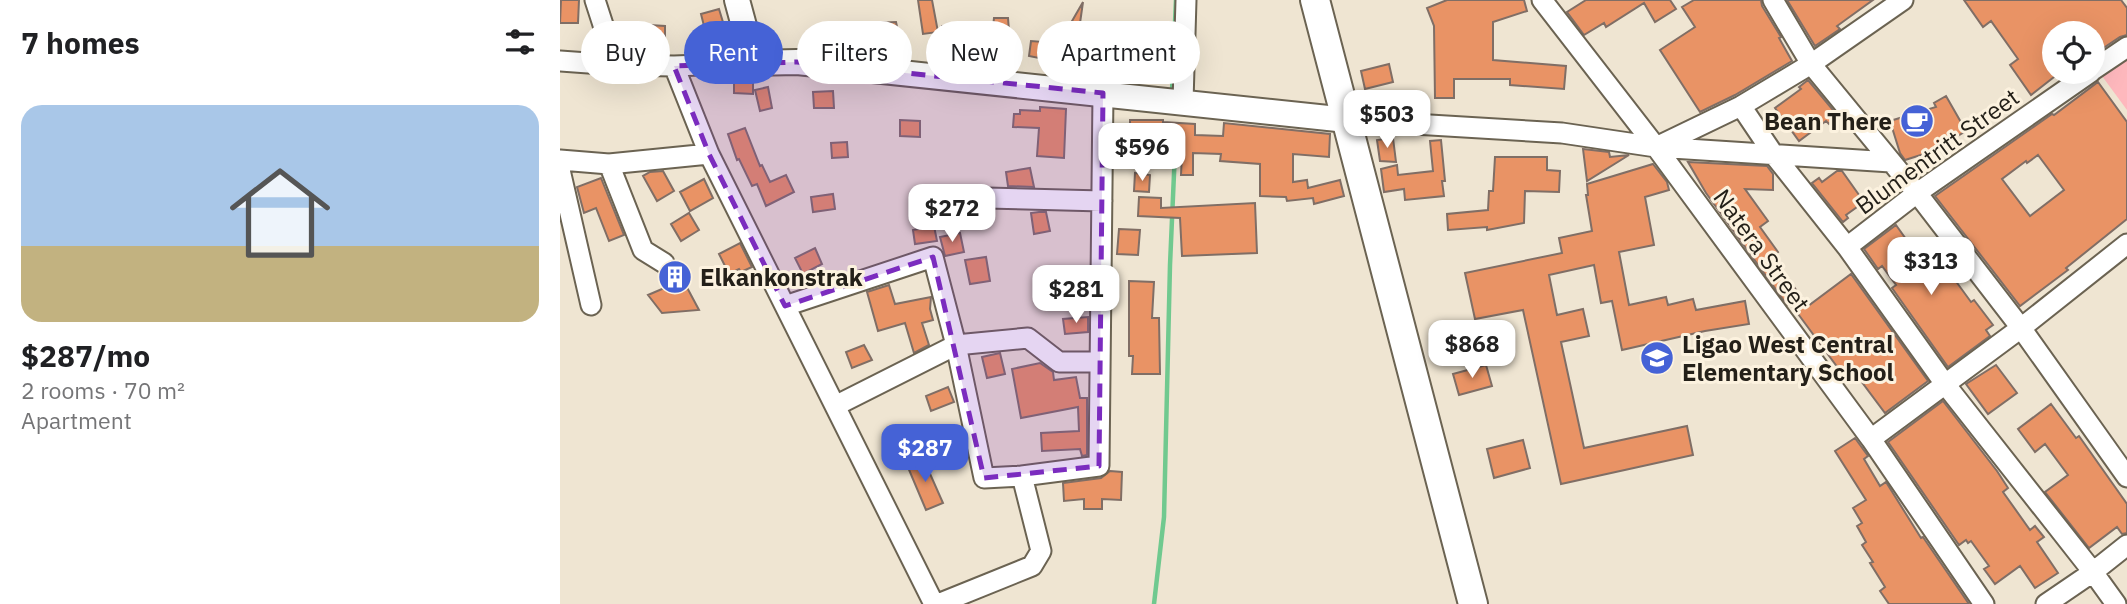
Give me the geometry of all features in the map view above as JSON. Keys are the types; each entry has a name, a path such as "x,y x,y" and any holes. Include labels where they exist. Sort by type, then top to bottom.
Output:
{"highway":[{"path":"1315,0 1473,604"}],"main road":[{"path":"737,0 743,21"},
{"path":"783,62 1348,120"}],"street":[{"path":"595,0 602,21"},
{"path":"1183,102 1186,0"},
{"name":"Natera Street","path":"1542,0 1656,147 1871,439 1984,604"},
{"path":"1773,0 1811,64 1917,193 2021,328 2127,477"},
{"path":"1656,147 1741,106 1811,64 1903,0"},
{"name":"Blumentritt Street","path":"2105,62 2127,47"},
{"path":"560,61 581,62"},
{"path":"670,66 684,66"},
{"path":"674,66 709,154 936,604 1032,566 1041,551 1022,476"},
{"name":"Blumentritt Street","path":"1847,247 1917,193 2073,84"},
{"path":"785,306 933,257 956,345 984,478 1098,466 1103,93"},
{"path":"1741,106 1774,155 1847,247 1945,384 2094,572 2116,604"},
{"path":"1348,120 1562,133 1656,147 1891,162"},
{"path":"560,160 609,164 709,154"},
{"path":"609,164 643,250 664,263"},
{"path":"560,170 591,305"},
{"path":"987,198 1101,201"},
{"path":"1871,439 2021,328 2127,244"},
{"path":"835,406 956,345 1028,338 1059,362 1100,362"},
{"path":"2046,604 2094,572 2127,545"}],"highlighted area":[{"path":"797,62 1103,93 1099,466 984,478 933,257 785,306 709,154 674,66"}],"shaded area":[{"path":"2127,59 2127,110 2105,80 2105,74"}],"building":[{"path":"561,0 579,0 578,23 560,23"},
{"path":"918,0 932,0 936,21 926,21 926,34 923,34"},
{"path":"1447,0 1524,0 1527,11 1493,22 1493,60 1566,66 1564,89 1510,85 1510,79 1454,79 1454,98 1435,98 1434,26 1427,8"},
{"path":"1586,0 1670,0 1676,9 1655,22 1644,3 1606,27 1604,23 1584,35 1567,12"},
{"path":"1694,0 1761,0 1792,61 1735,95 1700,112 1660,50 1695,27 1682,7"},
{"path":"1787,0 1873,0 1837,26 1840,29 1815,46"},
{"path":"1964,0 2121,0 2127,8 2127,35 2105,47 2105,21 2042,21 2042,84 2045,84 2031,95 2010,65 2018,59 1991,21 1983,27"},
{"path":"1083,2 1080,21 1072,21"},
{"path":"719,9 723,21 703,21 701,14"},
{"path":"994,18 1008,18 1008,21 994,21"},
{"path":"1031,41 1037,41 1037,58 1029,56"},
{"path":"1389,64 1393,82 1365,89 1361,71"},
{"path":"1808,80 1838,116 1829,124 1826,121 1799,141 1775,108 1801,89 1799,87"},
{"path":"734,84 753,84 753,94 734,93"},
{"path":"2095,84 2099,84 2127,122 2127,219 2066,268 2068,270 2020,306 1935,196","holes":["2038,155 2064,190 2030,216 2002,179"]},
{"path":"768,87 772,108 760,111 755,90"},
{"path":"833,91 834,108 814,108 813,92"},
{"path":"1946,96 1966,131 1943,145 1943,148 1905,160 1900,153 1890,121 1936,107 1934,103"},
{"path":"1040,107 1066,109 1064,158 1037,156 1039,128 1013,127 1014,114 1020,114 1020,110 1040,111"},
{"path":"900,120 920,121 920,137 900,136"},
{"path":"1130,120 1195,124 1195,135 1223,136 1224,123 1330,134 1329,157 1293,154 1293,182 1307,180 1308,188 1340,180 1344,196 1314,204 1313,198 1287,201 1286,197 1260,196 1260,164 1220,161 1221,154 1193,153 1193,175 1181,175 1182,154 1130,153"},
{"path":"745,128 760,166 762,165 770,182 786,175 794,192 766,206 757,184 752,186 739,159 737,160 728,134"},
{"path":"1393,138 1396,162 1380,161 1377,140"},
{"path":"1441,140 1444,196 1405,200 1404,189 1384,192 1381,169 1397,165 1398,175 1433,171 1430,141"},
{"path":"847,142 848,157 832,158 831,143"},
{"path":"1583,149 1609,152 1610,157 1629,155 1587,181"},
{"path":"1495,157 1547,157 1547,170 1560,171 1559,192 1525,191 1524,223 1487,230 1487,227 1448,230 1447,214 1488,210 1489,191 1493,191"},
{"path":"1688,162 1767,166 1773,174 1773,190 1745,189 1768,221 1760,227 1778,252 1772,257 1808,306 1851,274 1928,381 1885,413 1849,365 1841,372 1790,303 1787,305 1706,193"},
{"path":"1653,164 1667,182 1669,190 1645,197 1654,245 1619,252 1629,305 1666,297 1668,305 1693,299 1696,310 1745,301 1749,324 1622,350 1612,301 1601,303 1594,265 1549,275 1557,315 1583,309 1589,336 1561,342 1584,448 1687,426 1693,455 1561,484 1523,310 1475,319 1465,273 1562,253 1559,238 1592,231 1586,195 1587,184"},
{"path":"1030,168 1034,187 1008,186 1006,172"},
{"path":"663,171 674,191 657,201 643,176 650,172"},
{"path":"1837,171 1842,171 1864,202 1846,215 1848,218 1843,222 1812,183 1819,178 1822,182"},
{"path":"1135,173 1150,175 1149,192 1134,191"},
{"path":"601,178 624,235 609,241 596,208 584,213 577,187"},
{"path":"704,179 713,198 690,211 680,192"},
{"path":"833,194 835,209 813,212 811,197"},
{"path":"1139,197 1161,198 1161,208 1255,203 1257,253 1182,256 1180,218 1138,216"},
{"path":"1046,212 1050,231 1034,234 1031,213"},
{"path":"689,213 699,230 681,241 671,224"},
{"path":"1896,225 1923,263 1936,254 1971,302 1974,300 1993,325 1986,330 1990,336 1948,367 1892,288 1896,285 1882,266 1878,269 1864,249"},
{"path":"934,226 937,241 915,244 913,230"},
{"path":"1119,229 1140,230 1138,255 1117,254"},
{"path":"960,233 964,252 945,256 940,237"},
{"path":"740,243 752,267 729,274 719,254"},
{"path":"815,248 822,264 803,274 795,258"},
{"path":"986,257 990,281 970,284 965,260"},
{"name":"Elkankonstrak","path":"683,280 699,310 662,313 648,295"},
{"path":"1129,281 1154,282 1152,318 1159,318 1160,374 1132,374 1133,356 1129,356"},
{"path":"889,285 895,304 931,297 933,320 922,323 929,345 914,353 905,323 878,331 867,292"},
{"path":"1088,317 1088,332 1065,334 1063,319"},
{"path":"864,345 872,360 852,368 846,352"},
{"path":"1000,353 1005,374 987,378 982,357"},
{"path":"1040,363 1053,372 1054,380 1076,377 1080,398 1087,398 1087,455 1082,456 1080,449 1042,451 1041,433 1079,431 1078,407 1021,418 1012,369"},
{"path":"1486,365 1492,386 1459,395 1453,374"},
{"path":"1996,365 2017,393 1988,414 1966,384"},
{"path":"948,387 954,402 931,411 926,396"},
{"path":"1943,401 1997,471 2008,488 2003,492 2030,530 2035,526 2044,537 2037,542 2058,573 2035,588 2020,566 1995,584 1984,569 1989,566 1971,541 1968,543 1966,540 1959,545 1888,442"},
{"path":"2051,404 2076,438 2079,436 2127,504 2127,533 2122,534 2117,527 2089,548 2045,492 2068,475 2045,444 2035,452 2018,429"},
{"path":"1855,438 1868,456 1864,459 1880,486 1886,482 1921,538 1923,537 1969,604 1889,604 1880,591 1885,587 1862,545 1866,542 1857,526 1862,523 1853,508 1866,500 1835,451"},
{"path":"1523,440 1530,468 1494,478 1487,449"},
{"path":"923,458 943,503 926,510 907,465"},
{"path":"1110,471 1122,472 1121,500 1102,499 1102,509 1084,509 1084,499 1064,501 1063,483 1101,478"}],"waterway":[{"path":"1172,91 1176,0"},
{"path":"1154,604 1164,517 1175,151"}],"place":[{"name":"Bean There","path":"1917,121"},
{"name":"Elkankonstrak","path":"675,277"},
{"name":"Ligao West Central Elementary School","path":"1657,358"}]}
